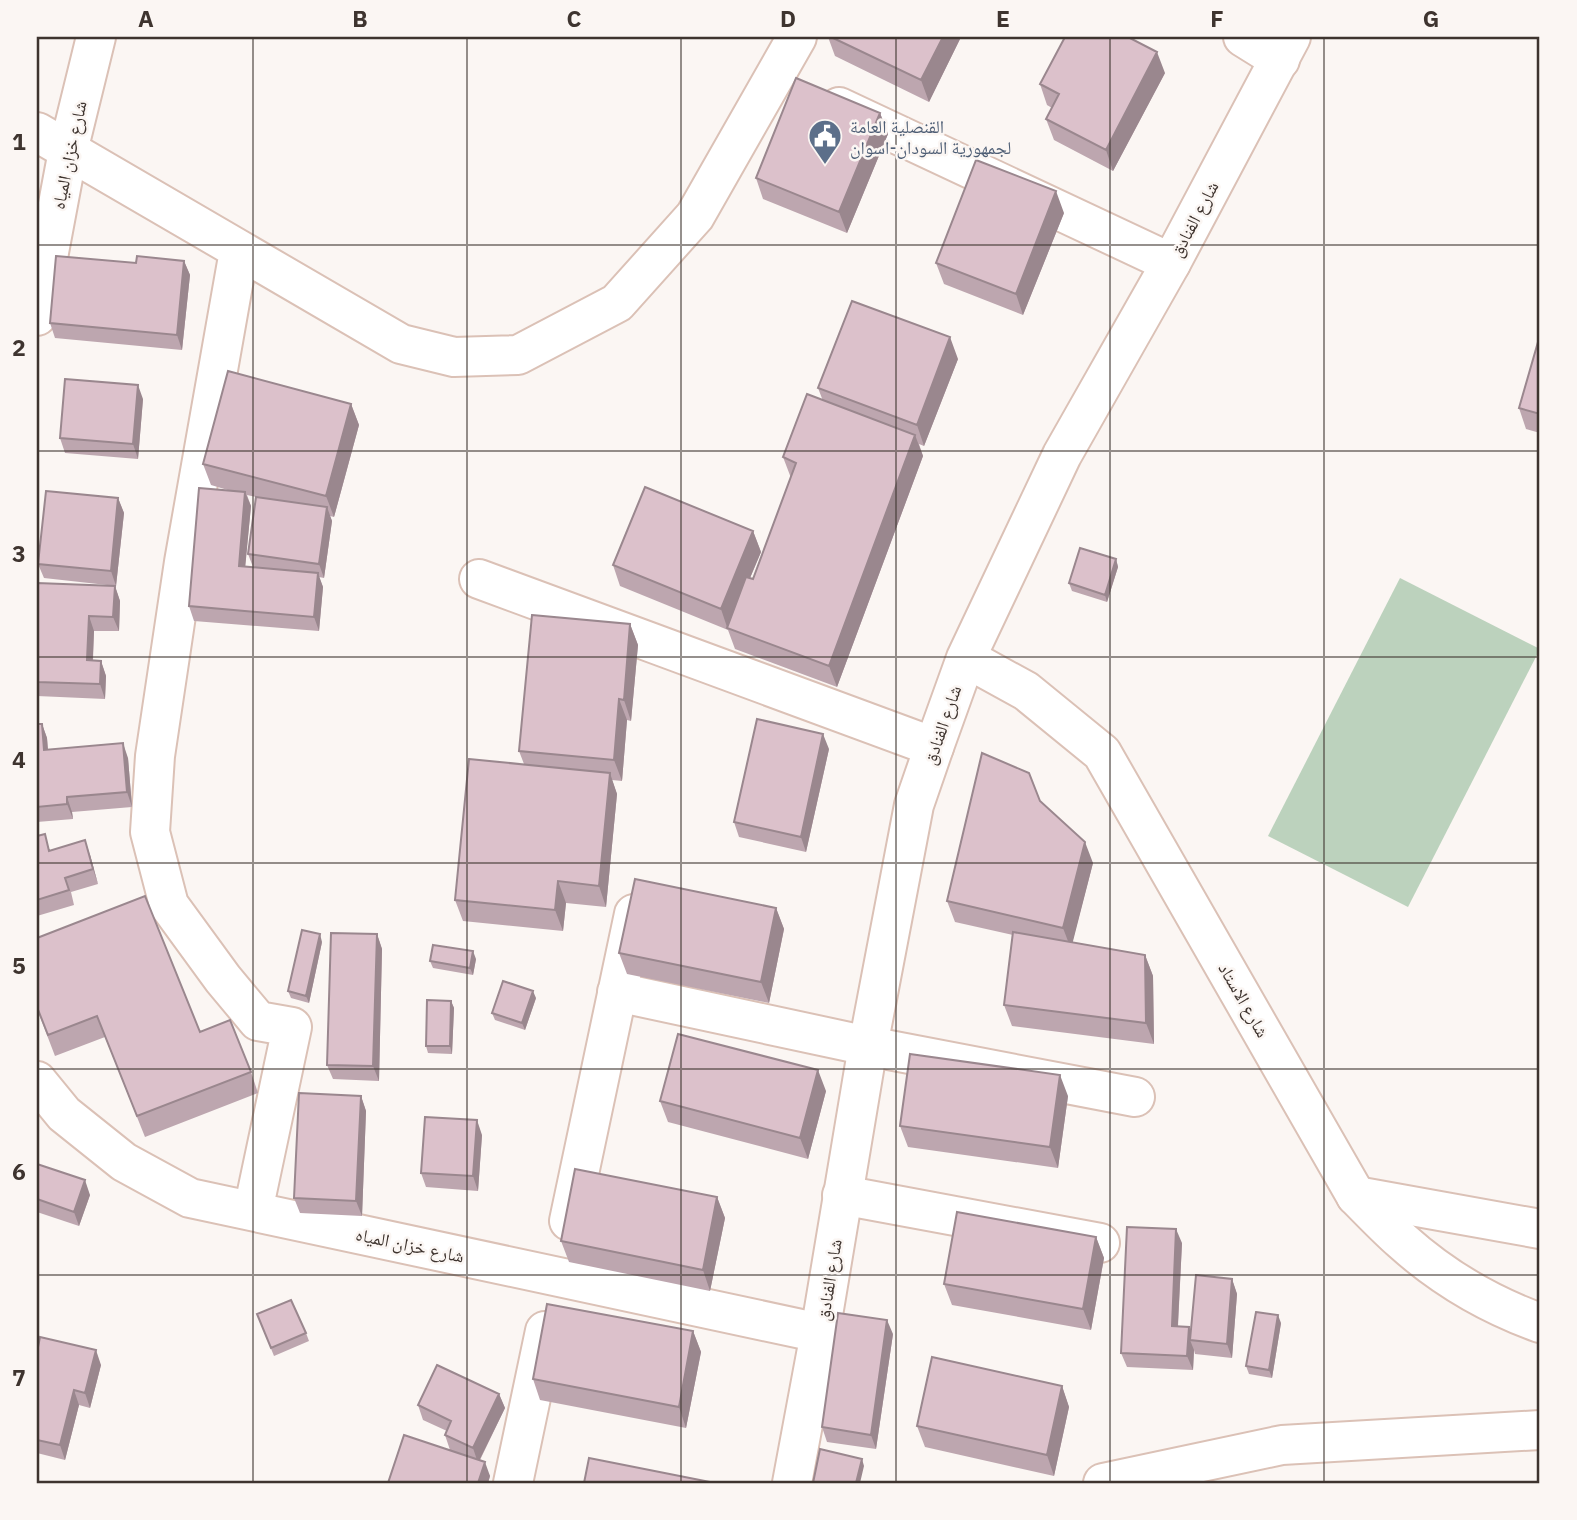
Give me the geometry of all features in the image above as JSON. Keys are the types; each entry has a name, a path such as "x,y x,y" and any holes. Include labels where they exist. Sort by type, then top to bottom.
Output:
{"street":[{"name":"شارع خزان المياه","path":"37,316 53,141 96,37"},
{"path":"53,141 401,344 454,357 518,355 617,303 695,215 797,37"},
{"path":"1243,37 1286,48"},
{"name":"شارع الفنادق","path":"792,1483 868,1046 914,805 965,657 1062,454 1171,263 1286,48"},
{"path":"774,77 1171,263"},
{"path":"239,251 184,562 155,757 150,832 169,905 258,1021 292,1027 253,1211"},
{"path":"479,579 934,747"},
{"name":"شارع الاستاد","path":"965,657 1026,691 1102,753 1356,1195 1402,1242 1455,1282 1513,1313 1540,1323"},
{"path":"513,1483 641,882"},
{"path":"617,992 868,1046 1135,1097"},
{"name":"شارع خزان المياه","path":"37,1081 64,1114 124,1162 190,1198 820,1333"},
{"path":"842,1195 1100,1243"},
{"path":"1356,1195 1540,1230"},
{"path":"1103,1483 1282,1445 1540,1430"}],"green space":[{"path":"1400,578 1540,649 1408,907 1268,836"}],"building":[{"path":"831,37 943,37 921,80"},
{"path":"1065,37 1128,37 1157,52 1106,150 1046,119 1059,94 1040,84"},
{"name":"القنصلية العامة لجمهورية السودان-اسوان","path":"796,78 880,113 839,212 756,178"},
{"path":"976,160 1056,191 1016,294 936,263"},
{"path":"56,256 136,263 137,256 184,261 177,335 50,323"},
{"path":"852,301 950,337 917,425 818,388"},
{"path":"1540,335 1540,414 1519,408"},
{"path":"228,371 351,404 326,496 203,464"},
{"path":"65,379 138,385 133,444 60,438"},
{"path":"807,394 915,435 829,666 727,628 746,577 753,579 796,463 783,457"},
{"path":"645,487 753,531 721,609 613,565"},
{"path":"199,488 245,492 239,566 318,573 314,617 189,606"},
{"path":"46,491 118,498 111,571 38,564"},
{"path":"256,497 327,507 319,564 248,554"},
{"path":"1080,548 1116,559 1105,595 1069,583"},
{"path":"37,583 115,586 113,617 89,616 87,660 101,661 100,684 37,682"},
{"path":"532,615 630,624 624,700 619,699 614,760 519,751"},
{"path":"757,719 823,734 801,837 734,822"},
{"path":"37,724 42,724 44,750 123,743 127,792 67,797 67,804 37,807"},
{"path":"982,753 1029,773 1040,801 1085,842 1063,928 947,901"},
{"path":"469,759 610,773 599,886 558,881 555,910 455,900"},
{"path":"45,834 49,851 85,840 93,869 65,878 69,890 37,900 37,836"},
{"path":"635,879 776,908 761,982 619,953"},
{"path":"145,896 200,1032 230,1020 251,1072 137,1116 97,1016 48,1035 37,1007 37,938"},
{"path":"302,930 320,934 306,996 288,991"},
{"path":"1013,932 1145,955 1146,1023 1004,1005"},
{"path":"331,933 377,934 373,1066 327,1065"},
{"path":"433,945 473,951 470,968 430,961"},
{"path":"503,981 533,991 522,1023 492,1013"},
{"path":"427,1000 451,1001 450,1046 426,1046"},
{"path":"678,1034 818,1070 800,1138 660,1101"},
{"path":"910,1054 1060,1075 1050,1147 900,1126"},
{"path":"299,1093 361,1096 356,1201 294,1198"},
{"path":"425,1117 477,1120 473,1176 421,1173"},
{"path":"37,1164 85,1180 74,1212 37,1199"},
{"path":"575,1169 717,1197 703,1270 561,1241"},
{"path":"957,1212 1096,1237 1083,1309 944,1284"},
{"path":"1127,1227 1176,1229 1172,1326 1189,1327 1187,1356 1121,1353"},
{"path":"1196,1275 1232,1279 1227,1344 1190,1340"},
{"path":"291,1300 306,1333 271,1348 257,1314"},
{"path":"547,1304 693,1331 679,1407 533,1379"},
{"path":"1256,1312 1278,1315 1269,1370 1246,1366"},
{"path":"838,1313 887,1320 871,1435 822,1427"},
{"path":"40,1337 96,1350 85,1393 74,1390 60,1445 37,1440 37,1352"},
{"path":"932,1357 1062,1386 1047,1455 917,1426"},
{"path":"437,1365 499,1394 473,1448 445,1435 451,1421 418,1405"},
{"path":"404,1435 485,1462 478,1483 388,1483"},
{"path":"820,1449 862,1459 856,1483 813,1483"},
{"path":"589,1458 715,1483 584,1483"}],"place":[{"name":"القنصلية العامة لجمهورية السودان-اسوان","path":"825,166"}]}
